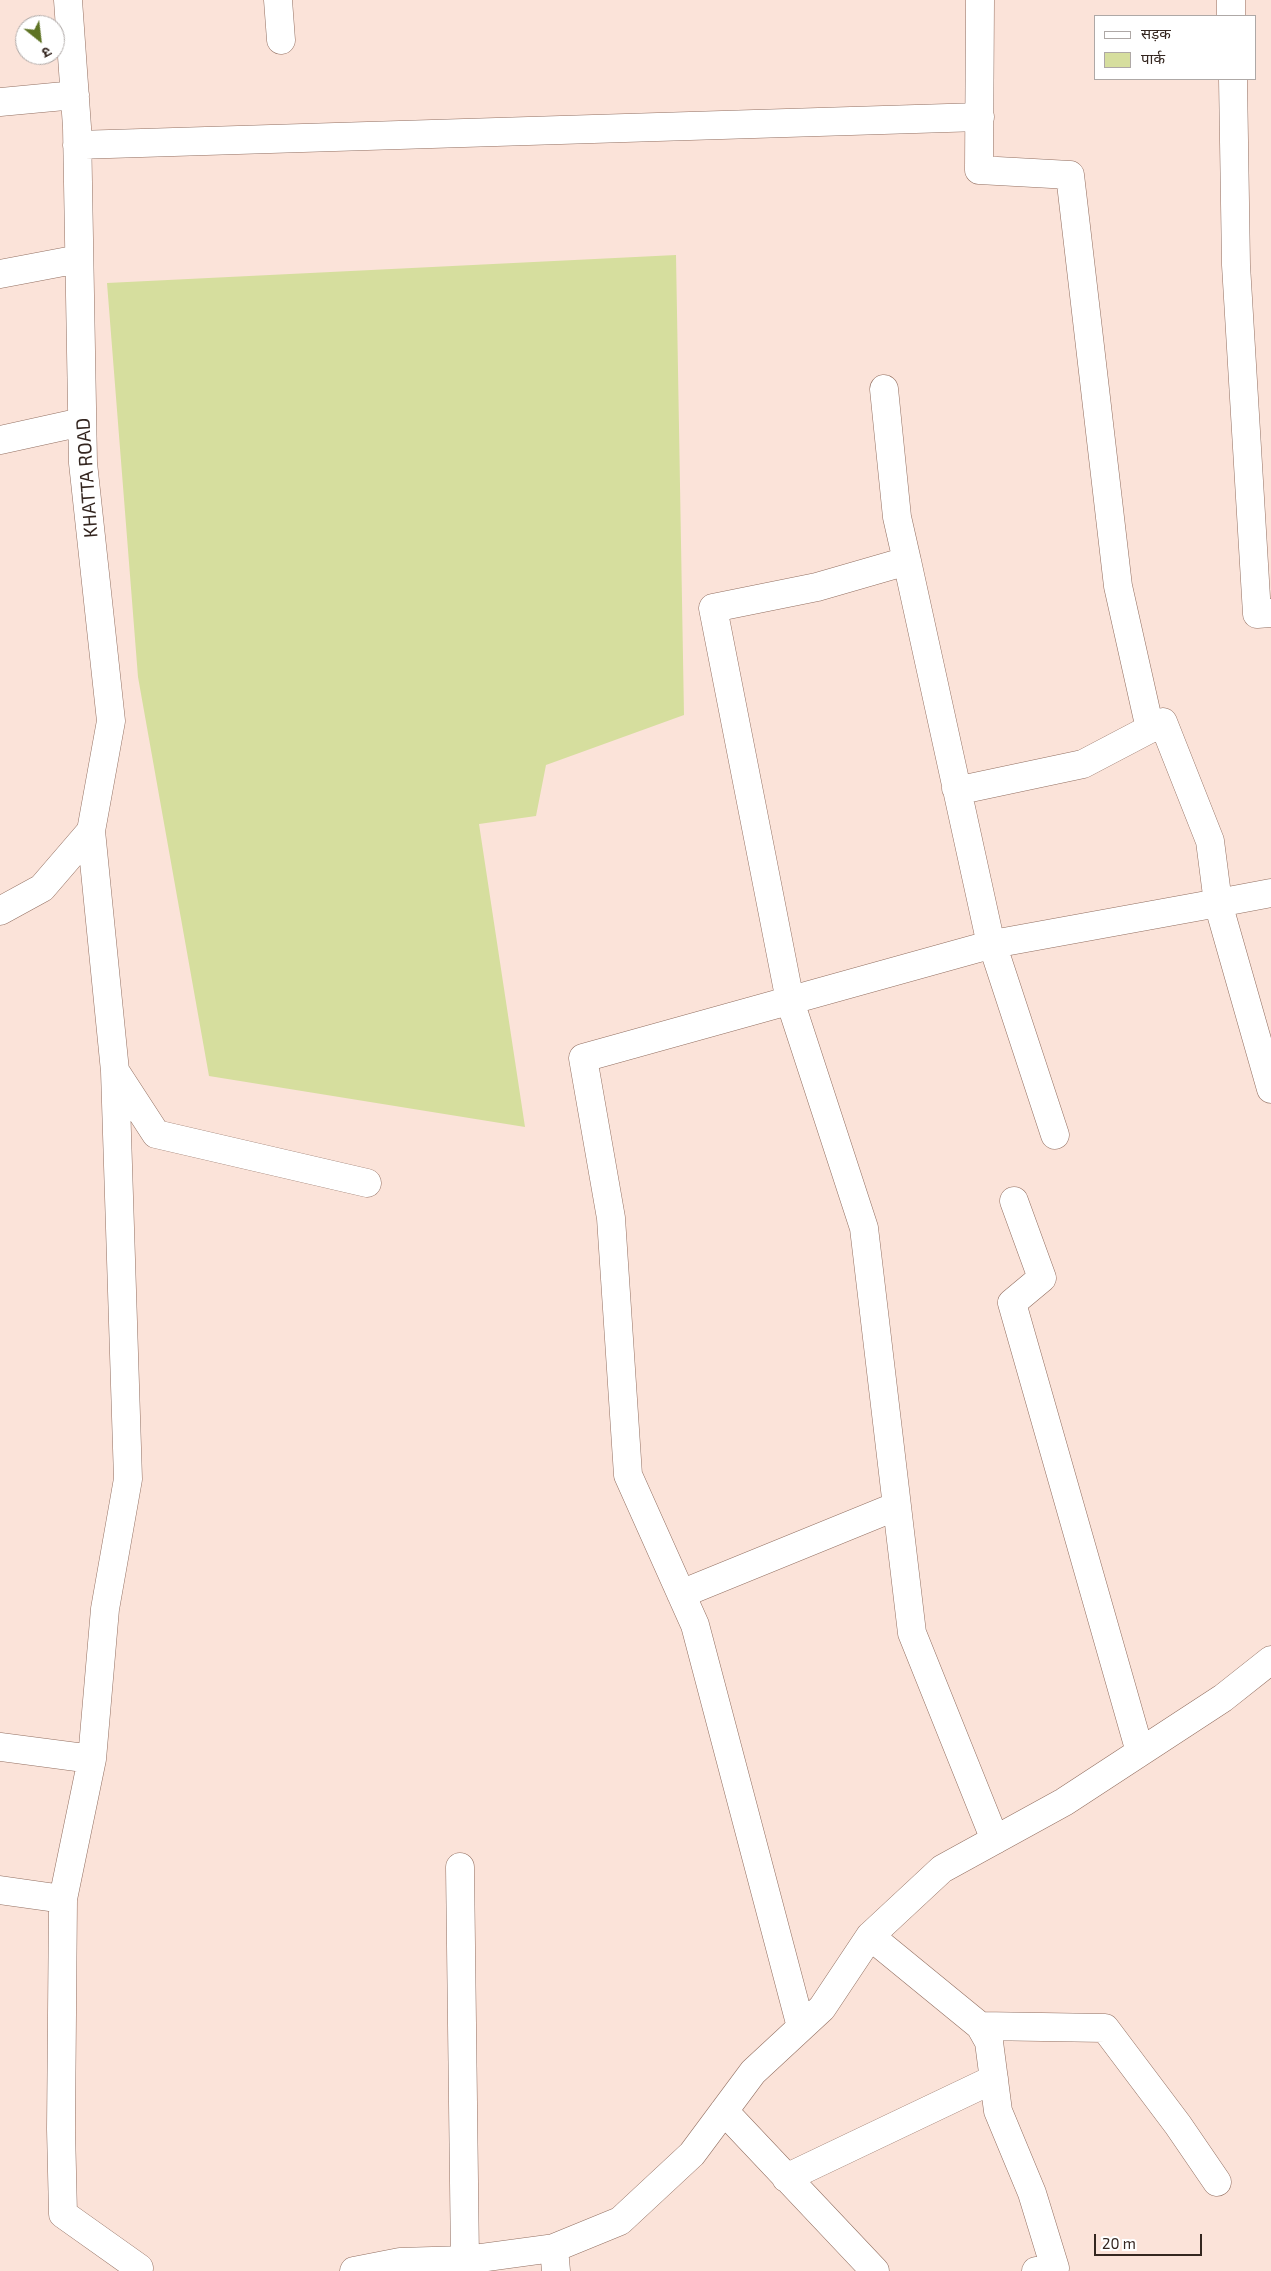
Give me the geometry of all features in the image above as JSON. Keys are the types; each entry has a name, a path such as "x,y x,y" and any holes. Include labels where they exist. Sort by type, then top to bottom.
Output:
{"street":[{"name":"KHATTA ROAD","path":"68,0 77,145 83,462 111,721 91,831"},
{"path":"278,0 281,40"},
{"path":"980,0 979,170 1070,175 1118,586 1150,728"},
{"path":"1231,0 1232,15"},
{"path":"1232,80 1236,265 1257,614 1271,613"},
{"path":"0,102 75,95"},
{"path":"77,145 980,117"},
{"path":"0,274 79,259"},
{"path":"884,389 897,517 988,931 1055,1135"},
{"path":"0,440 82,422"},
{"path":"906,561 817,587 713,608 790,1001 864,1228 912,1633 995,1840"},
{"path":"956,788 970,788 1083,764 1163,722 1210,841 1218,904 1271,1089"},
{"path":"0,912 42,888 91,831"},
{"path":"91,831 116,1071 128,1479 105,1609 92,1759 64,1899 61,2129 63,2214 144,2270"},
{"path":"801,2027 695,1625 628,1474 611,1218 583,1058 993,944 1271,893"},
{"path":"116,1071 156,1134 367,1183"},
{"path":"1014,1201 1042,1278 1012,1303 1140,1752"},
{"path":"681,1594 897,1506"},
{"path":"354,2271 400,2262 450,2264 555,2259 620,2221 692,2154 753,2072 822,2008 870,1936 942,1869 1064,1802 1223,1698 1271,1660"},
{"path":"0,1747 92,1759"},
{"path":"450,2264 460,1868"},
{"path":"0,1890 64,1899"},
{"path":"870,1936 980,2026 989,2042 998,2111 1032,2193 1055,2268 1036,2271"},
{"path":"980,2026 1105,2028 1218,2182"},
{"path":"786,2178 994,2079"},
{"path":"724,2111 874,2271"}],"green space":[{"path":"676,255 684,715 546,765 536,816 479,824 525,1127 209,1076 138,677 107,283"}]}
